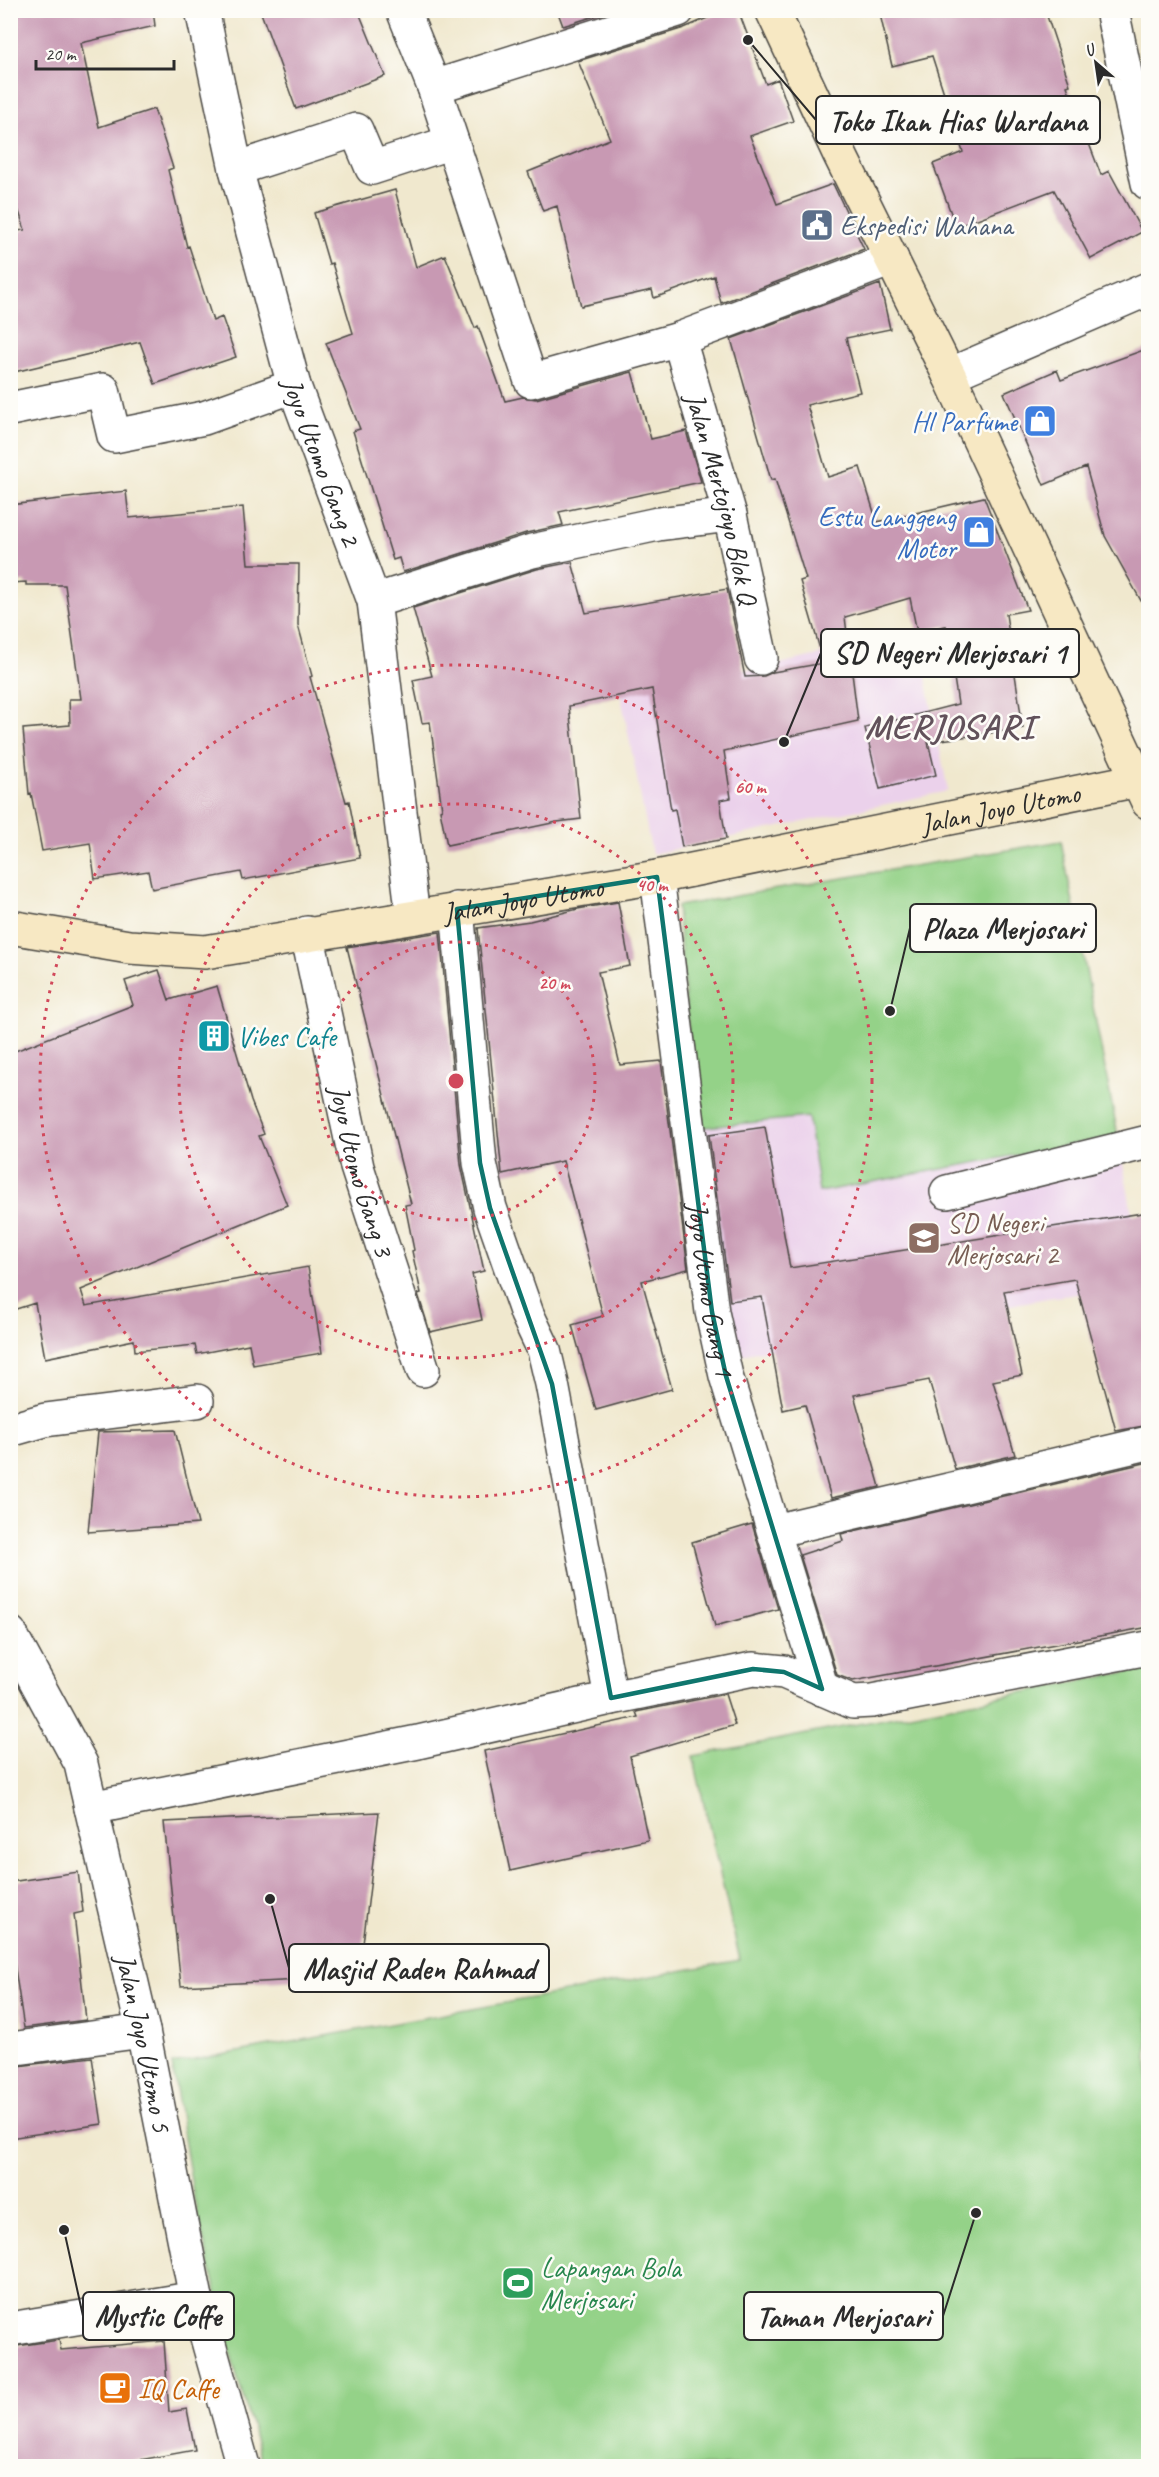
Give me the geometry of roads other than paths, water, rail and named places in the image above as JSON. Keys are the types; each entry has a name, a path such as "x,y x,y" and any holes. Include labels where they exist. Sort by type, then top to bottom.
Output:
{"main road":[{"path":"772,10 1145,787"},
{"name":"Jalan Joyo Utomo","path":"10,927 129,947 205,952 307,933 657,877 1145,787"}],"street":[{"name":"Joyo Utomo Gang 2","path":"202,10 236,169 294,386 374,601 413,917"},
{"path":"403,10 434,87 531,381 679,339 892,259"},
{"path":"434,87 678,10"},
{"path":"1112,10 1149,183"},
{"path":"236,169 356,130 372,168 452,142"},
{"path":"949,375 1149,289"},
{"name":"Jalan Mertojoyo Blok Q","path":"679,339 730,515 761,658"},
{"path":"10,409 103,390 114,436 204,418 294,386"},
{"path":"374,601 532,550 658,524 730,515"},
{"name":"Joyo Utomo Gang 1","path":"657,877 712,1312 726,1376 822,1689"},
{"path":"457,909 480,1163 489,1208 527,1314 544,1350 611,1698"},
{"name":"Joyo Utomo Gang 3","path":"307,933 357,1167 423,1370"},
{"path":"947,1192 1149,1142"},
{"path":"10,1430 45,1420 196,1401"},
{"path":"774,1531 1149,1443"},
{"name":"Jalan Joyo Utomo 5","path":"10,1633 81,1764 143,2031 196,2298 243,2466"},
{"path":"91,1808 418,1742 611,1698 753,1669 784,1672 853,1702 872,1701 1149,1648"},
{"path":"10,2049 143,2031"},
{"path":"10,2329 196,2298"}],"place":[{"name":"Toko Ikan Hias Wardana","path":"748,40"},
{"name":"Ekspedisi Wahana","path":"817,225"},
{"name":"Hl Parfume","path":"1040,421"},
{"name":"Estu Langgeng Motor","path":"979,532"},
{"name":"SD Negeri Merjosari 1","path":"784,742"},
{"name":"Plaza Merjosari","path":"890,1011"},
{"name":"Vibes Cafe","path":"214,1036"},
{"name":"SD Negeri Merjosari 2","path":"924,1238"},
{"name":"Masjid Raden Rahmad","path":"270,1899"},
{"name":"Taman Merjosari","path":"976,2213"},
{"name":"Mystic Coffe","path":"64,2230"},
{"name":"Lapangan Bola Merjosari","path":"518,2283"},
{"name":"IQ Caffe","path":"115,2388"}],"district":[{"name":"MERJOSARI","path":"950,726"}]}
